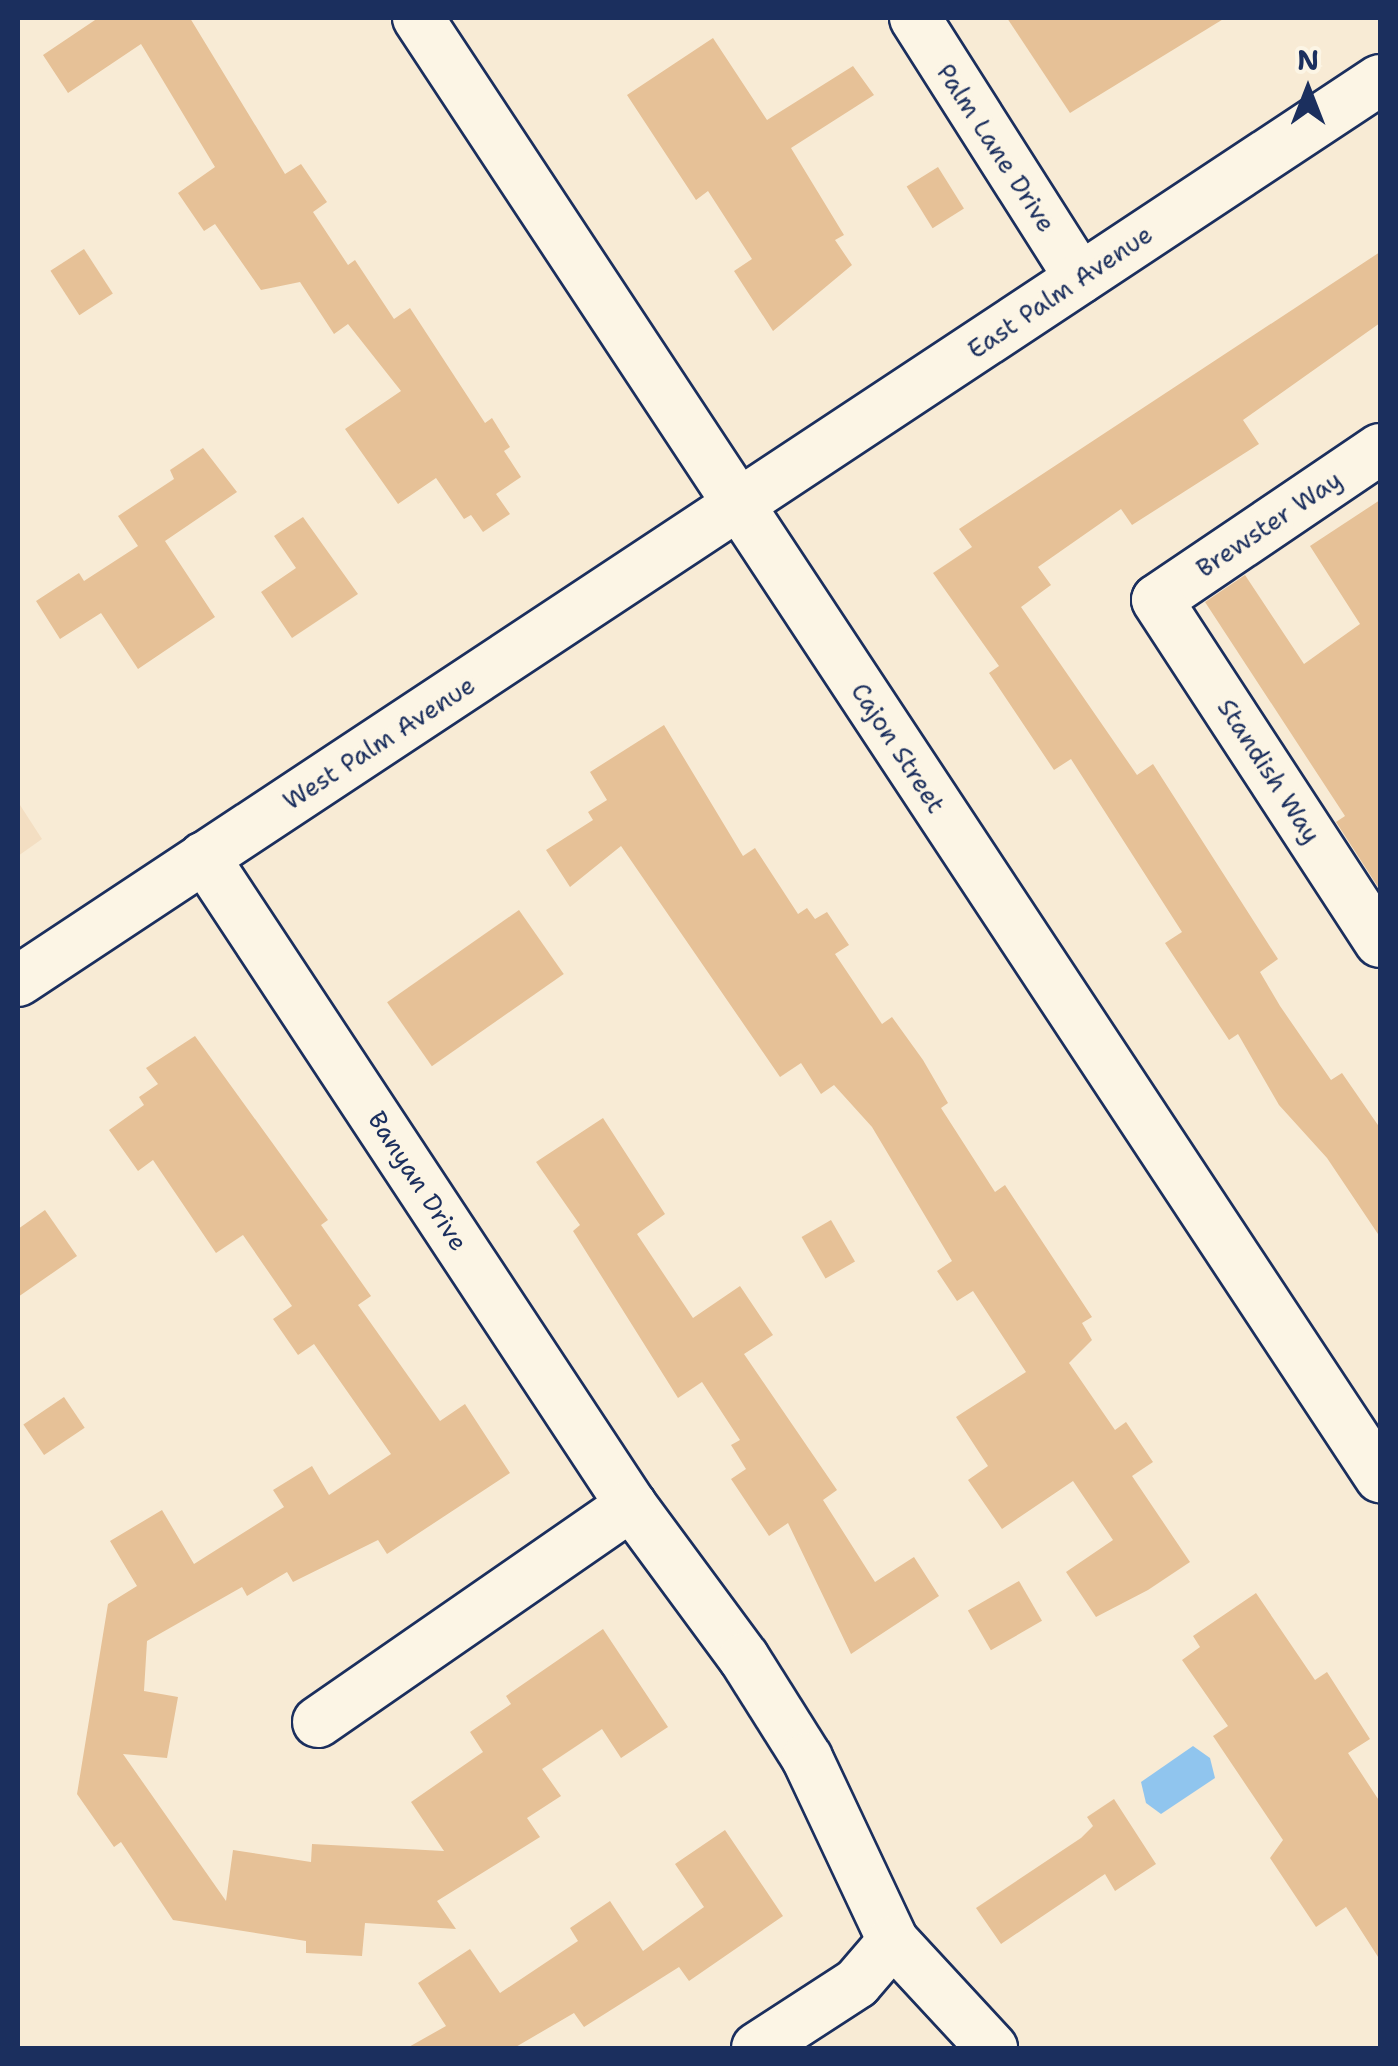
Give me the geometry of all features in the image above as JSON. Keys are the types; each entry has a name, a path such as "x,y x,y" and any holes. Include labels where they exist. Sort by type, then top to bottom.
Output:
{"street":[{"name":"Cajon Street","path":"418,18 1380,1477"},
{"name":"Palm Lane Drive","path":"915,18 1080,278"},
{"name":"East Palm Avenue","path":"740,506 1380,80"},
{"name":"Brewster Way","path":"1157,600 1380,449"},
{"name":"West Palm Avenue","path":"18,980 740,506"},
{"name":"Standish Way","path":"1157,600 1380,942"},
{"name":"Banyan Drive","path":"204,857 631,1504 744,1658 807,1758 893,1941 992,2048"},
{"path":"318,1722 631,1504"},
{"path":"757,2048 857,1983 893,1941"}],"shaded area":[{"path":"18,802 42,839 18,856"}],"water":[{"path":"1193,1746 1210,1758 1215,1778 1161,1814 1146,1803 1141,1782"}],"building":[{"path":"98,18 190,18 285,174 301,164 327,202 313,212 348,265 355,260 394,319 410,308 485,423 492,418 510,447 504,451 521,477 496,494 510,514 483,532 471,515 464,519 436,478 398,504 345,429 401,391 348,324 334,334 300,282 261,290 215,224 204,231 178,193 215,167 141,44 68,93 43,55"},
{"path":"1007,18 1225,18 1070,113"},
{"path":"713,38 767,120 853,66 874,95 791,148 844,235 835,240 852,265 773,331 734,271 752,259 708,191 696,200 627,95"},
{"path":"938,167 964,209 933,228 907,187"},
{"path":"84,249 113,293 79,315 50,271"},
{"path":"1380,252 1380,323 1243,420 1259,444 1132,525 1121,509 1038,567 1051,585 1021,607 1137,775 1153,764 1278,959 1260,972 1280,1006 1331,1080 1342,1073 1380,1128 1380,1237 1327,1158 1279,1105 1238,1034 1229,1040 1165,943 1182,932 1071,759 1054,770 989,673 999,666 933,573 972,547 959,529"},
{"path":"203,448 237,492 165,541 215,617 138,669 101,613 60,639 36,601 79,573 84,581 138,546 118,516 174,479 170,470"},
{"path":"1380,500 1380,890 1336,822 1345,816 1205,602 1245,575 1304,664 1360,624 1310,546"},
{"path":"303,517 358,594 292,638 261,592 296,568 274,536"},
{"path":"664,725 743,856 755,848 798,914 807,908 815,919 827,912 849,945 835,954 882,1024 892,1017 923,1060 948,1103 941,1108 995,1192 1005,1185 1092,1317 1082,1323 1092,1340 1069,1363 1115,1430 1126,1422 1153,1462 1132,1476 1190,1562 1148,1590 1096,1617 1066,1572 1113,1540 1073,1481 1002,1529 968,1480 988,1466 956,1417 1026,1372 973,1291 957,1301 937,1271 952,1261 872,1127 834,1085 821,1094 801,1063 780,1077 621,846 570,887 546,850 593,820 588,812 607,800 590,772"},
{"path":"519,910 564,974 432,1066 387,1002"},
{"path":"195,1036 328,1220 321,1225 371,1296 358,1305 440,1421 465,1404 510,1473 387,1554 378,1540 293,1582 287,1572 247,1596 242,1587 147,1641 144,1691 178,1697 167,1758 123,1754 226,1901 233,1850 311,1862 312,1844 444,1851 411,1802 483,1752 470,1732 511,1704 506,1696 603,1629 668,1727 621,1758 602,1729 542,1769 561,1796 527,1818 540,1837 437,1901 456,1929 365,1923 362,1956 306,1953 306,1941 173,1920 121,1842 114,1847 77,1794 108,1604 137,1586 110,1541 162,1510 194,1564 284,1507 273,1490 312,1466 329,1495 391,1454 314,1344 298,1355 273,1319 292,1306 243,1235 216,1253 153,1160 138,1171 109,1130 144,1105 139,1097 158,1084 146,1068"},
{"path":"603,1118 665,1214 637,1234 693,1318 740,1286 773,1335 744,1354 837,1490 823,1500 875,1582 914,1557 939,1596 851,1654 788,1523 769,1536 731,1479 746,1469 731,1445 740,1440 702,1382 678,1398 573,1231 580,1225 536,1162"},
{"path":"45,1210 77,1256 18,1297 18,1229"},
{"path":"831,1220 855,1262 826,1279 802,1237"},
{"path":"64,1397 85,1428 44,1455 23,1424"},
{"path":"1019,1581 1042,1621 991,1650 968,1610"},
{"path":"1256,1593 1315,1680 1327,1672 1370,1739 1348,1753 1380,1802 1380,1960 1346,1907 1316,1927 1270,1858 1283,1840 1213,1736 1228,1726 1182,1660 1200,1647 1193,1636"},
{"path":"1114,1799 1156,1864 1115,1891 1105,1874 1001,1944 976,1908 1081,1838 1093,1826 1087,1817"},
{"path":"725,1830 783,1916 689,1981 679,1967 584,2027 574,2013 514,2048 407,2048 446,2026 418,1983 470,1949 500,1993 578,1941 570,1928 610,1901 643,1951 704,1907 675,1864"}]}
